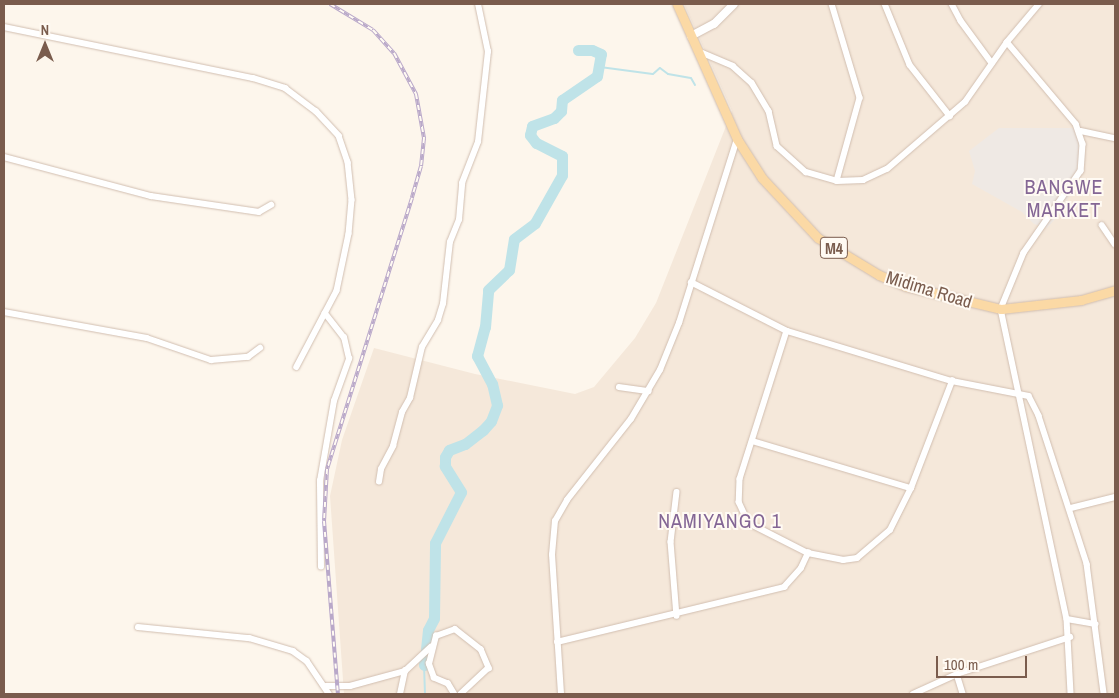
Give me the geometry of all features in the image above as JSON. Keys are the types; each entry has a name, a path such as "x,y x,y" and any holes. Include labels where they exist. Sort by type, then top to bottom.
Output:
{"main road":[{"name":"Midima Road","path":"677,4 738,139 762,178 818,238 879,275 905,286 1001,309 1081,300 1115,290"}],"street":[{"path":"379,482 381,469 393,446 402,412 410,398 422,347 438,320 442,304 450,242 459,220 462,183 478,142 488,52 478,4"},
{"path":"691,36 714,24 734,4"},
{"path":"832,4 860,98 837,181"},
{"path":"885,4 910,65 950,116"},
{"path":"952,4 961,21 992,63"},
{"path":"697,51 724,61 743,73 762,96 769,111 777,146 806,172 837,181 863,180 887,169 950,116 974,91 1007,42 1039,4"},
{"path":"4,27 249,76 285,88 316,111 339,136 348,162 352,200 349,234 337,291 297,367"},
{"path":"1007,42 1081,131 1115,138"},
{"path":"1071,694 1070,637 1067,619 1001,309 1024,252 1080,171 1081,131"},
{"path":"561,694 552,555 555,521 648,391 670,347 738,139"},
{"path":"4,157 151,196 259,212 271,205"},
{"path":"1102,225 1115,244"},
{"path":"691,282 787,331 952,381 1029,396 1039,416 1071,508 1087,564 1104,694"},
{"path":"4,312 147,338 210,360 248,357 260,348"},
{"path":"321,567 320,481 334,401 349,359 344,338 325,314"},
{"path":"787,331 752,441 740,486 739,502 749,523 808,553 843,560 857,558 890,530 911,488 952,381"},
{"path":"619,387 648,391"},
{"path":"752,441 911,488"},
{"path":"677,492 671,542 677,616"},
{"path":"1071,508 1115,497"},
{"path":"557,642 677,616 784,588 801,568 808,553"},
{"path":"1067,619 1096,624"},
{"path":"138,627 249,638 293,651 302,655 326,686 329,694"},
{"path":"454,694 448,684 434,678 430,672 432,647 436,636 455,629 475,643 485,655 489,668 486,673 461,694"},
{"path":"913,694 957,674 1070,637"},
{"path":"326,686 350,686 405,671 432,647"},
{"path":"400,694 405,671"},
{"path":"957,674 964,694"}],"shaded area":[{"path":"684,4 1115,4 1115,694 344,694 330,496 342,440 374,348 475,374 575,394 594,387 635,338 656,303 732,111"},
{"path":"999,128 1077,128 1085,149 1082,171 1059,215 1047,228 1034,224 1022,212 972,184 975,171 969,151"}],"waterway":[{"path":"426,649 428,630 434,618 435,543 461,492 445,466 445,457 449,450 465,444 483,430 491,421 497,405 492,384 477,356 485,327 488,290 509,270 514,239 535,223 562,175 562,156 536,143 530,135 532,126 554,118 561,111 562,100 597,76 601,54 592,50 578,50"},
{"path":"600,67 653,74 660,68 668,74 691,78 695,85"},
{"path":"424,665 425,654"},
{"path":"424,665 425,694"}],"railway":[{"path":"330,4 373,30 394,53 416,94 424,138 421,166 412,198 327,469 324,521 338,694"}],"district":[{"name":"BANGWE MARKET","path":"1064,198"},
{"name":"NAMIYANGO 1","path":"720,520"}]}
